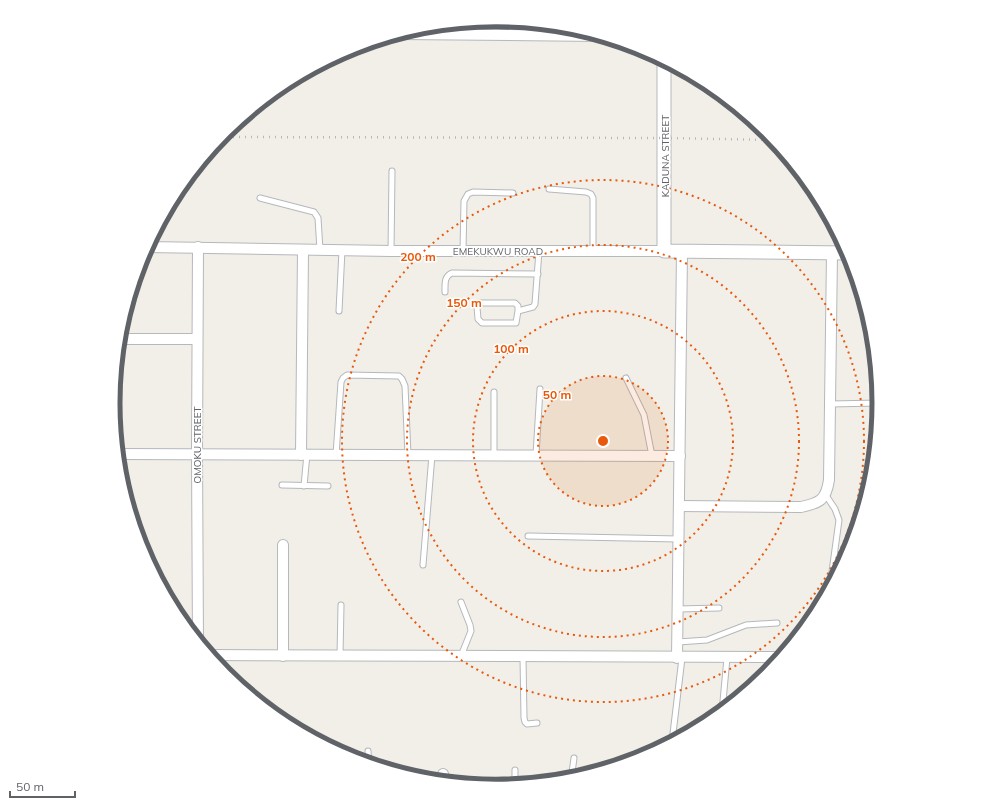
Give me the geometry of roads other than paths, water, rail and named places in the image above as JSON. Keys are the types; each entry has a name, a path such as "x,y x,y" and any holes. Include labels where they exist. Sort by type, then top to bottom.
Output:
{"street":[{"path":"422,34 576,36"},
{"name":"KADUNA STREET","path":"664,67 664,251"},
{"name":"EMEKUKWU ROAD","path":"153,247 390,251 463,250 841,253"},
{"name":"OMOKU STREET","path":"198,247 196,454 198,634"},
{"path":"303,250 304,454"},
{"path":"680,658 678,642 678,609 682,252"},
{"path":"680,506 801,507 815,504 826,494 829,480 832,253"},
{"path":"126,339 197,339"},
{"path":"123,454 680,456"},
{"path":"283,545 283,656"},
{"path":"217,656 773,658"}],"lane":[{"path":"531,29 532,35"},
{"path":"390,251 392,171"},
{"path":"549,189 586,192 591,194 593,198 593,251"},
{"path":"463,250 465,197 473,192 513,193"},
{"path":"260,198 314,212 318,218 320,250"},
{"path":"339,311 342,250"},
{"path":"518,311 533,307 536,304 539,251"},
{"path":"445,292 446,278 448,274 452,273 538,274"},
{"path":"515,303 518,306 518,311 516,323 482,323 478,319 477,307 480,304 515,303"},
{"path":"336,454 341,382 347,375 399,376 402,379 405,386 408,455"},
{"path":"626,378 644,415 652,456"},
{"path":"536,456 540,389"},
{"path":"494,392 494,455"},
{"path":"830,404 872,403"},
{"path":"304,454 304,486"},
{"path":"423,565 432,455"},
{"path":"282,485 328,486"},
{"path":"826,494 835,509 839,520 832,574"},
{"path":"528,536 679,539"},
{"path":"461,602 471,631 461,657"},
{"path":"340,656 341,605"},
{"path":"678,609 719,608"},
{"path":"678,642 707,640 741,626 777,623"},
{"path":"523,657 524,718 527,724 537,723"},
{"path":"673,736 680,658"},
{"path":"723,704 727,658"},
{"path":"368,751 368,757"},
{"path":"572,772 574,758"},
{"path":"515,770 515,779"}],"railway":[{"path":"230,137 665,138 765,140"}]}
